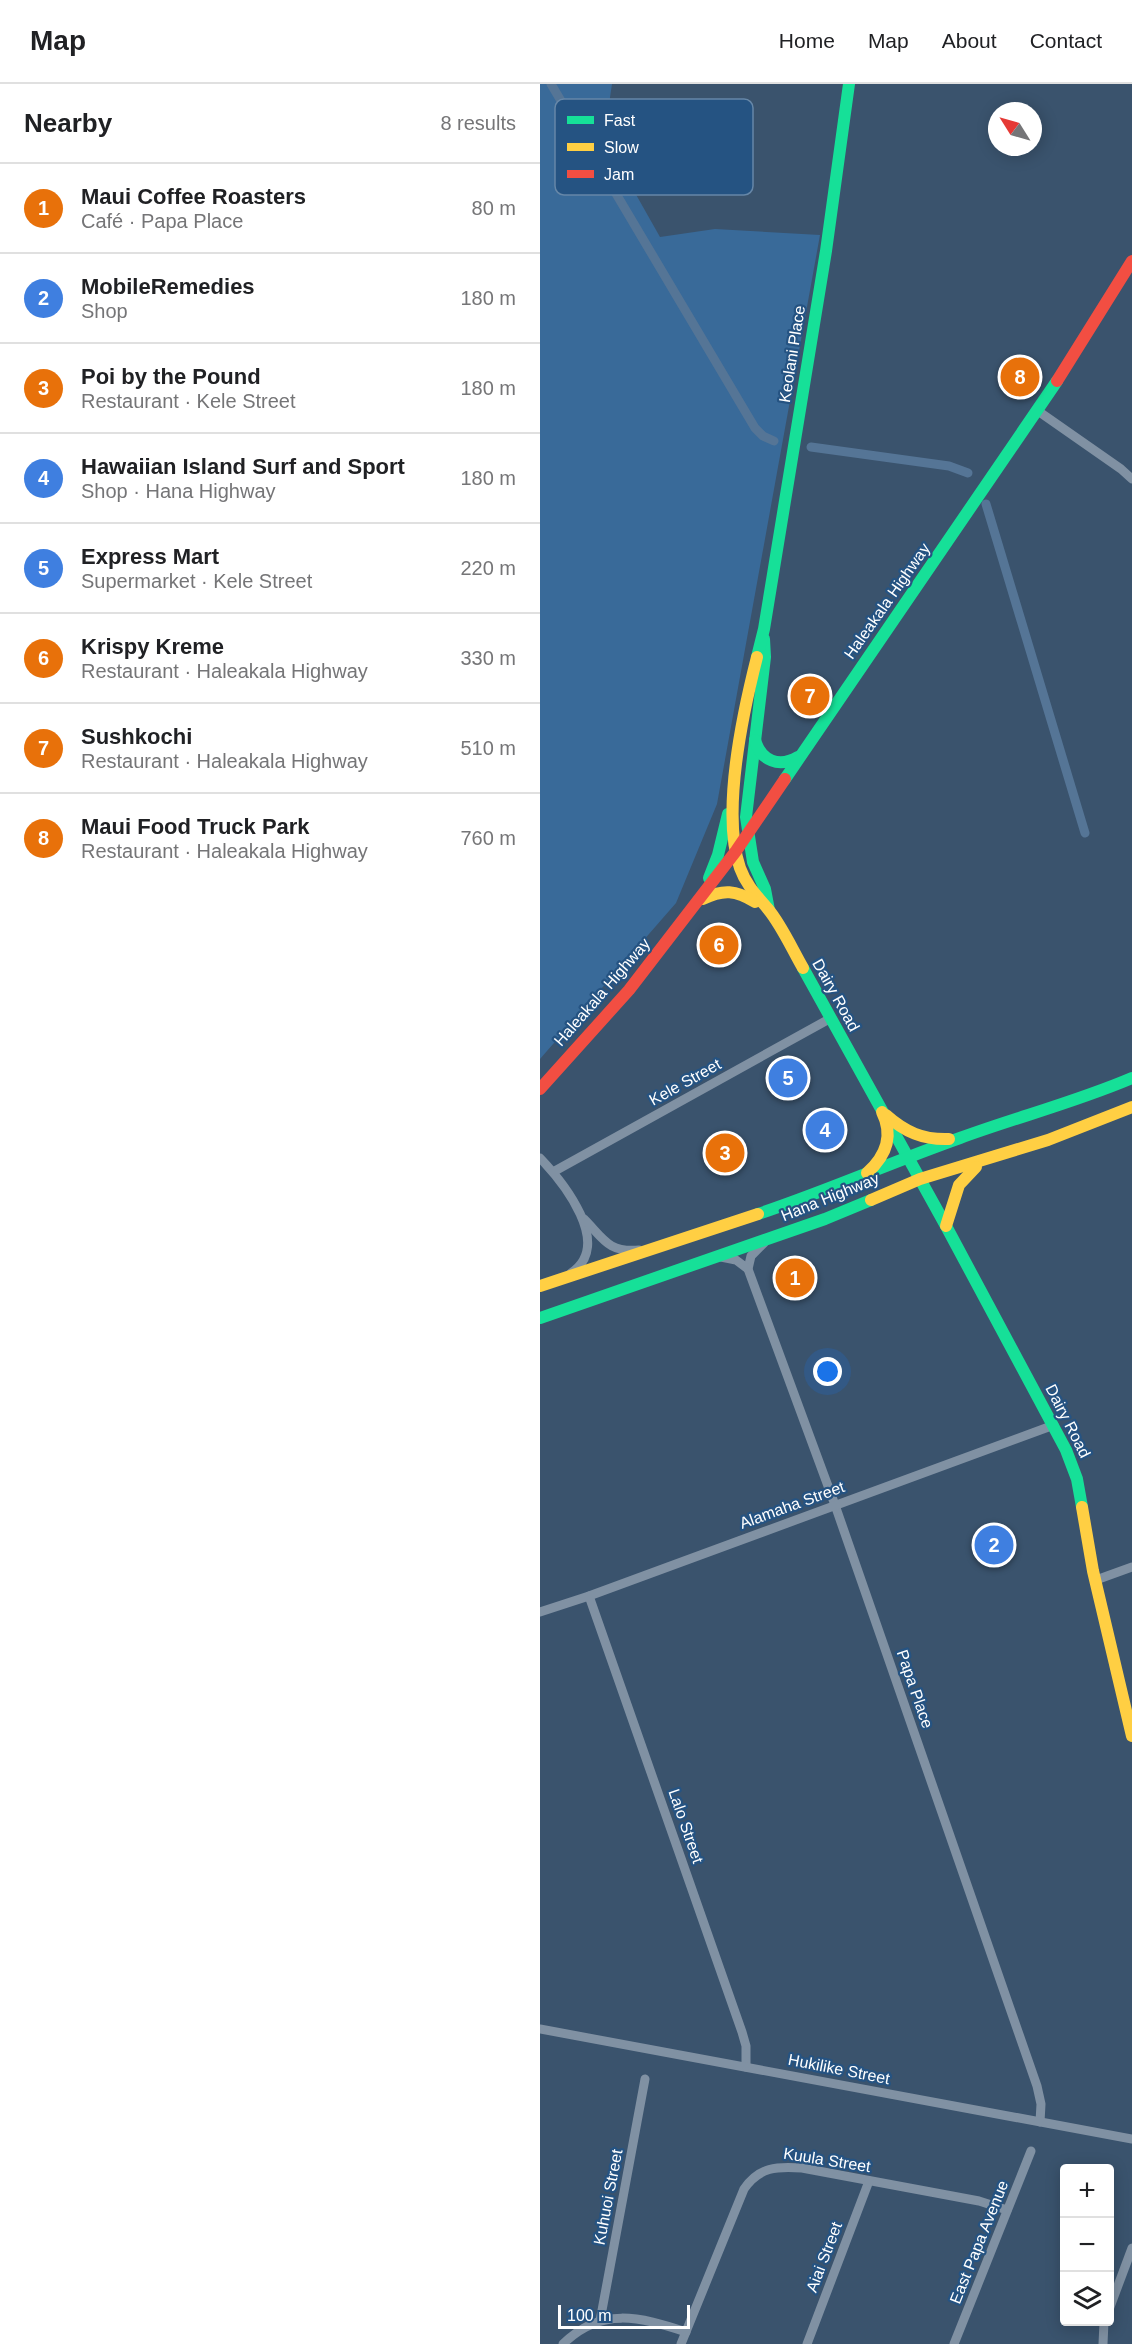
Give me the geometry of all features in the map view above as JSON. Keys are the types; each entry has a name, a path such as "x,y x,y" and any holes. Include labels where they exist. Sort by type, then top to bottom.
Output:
{"street":[{"name":"Keolani Place","path":"736,851 732,799 756,655 764,629 826,251 849,84"},
{"name":"Haleakala Highway","path":"540,1089 629,990 736,851 747,833 751,819 802,754 1038,411 1094,326 1132,261"},
{"path":"1038,411 1132,479"},
{"name":"Keolani Place","path":"751,819 755,738 765,657 764,629"},
{"path":"746,712 748,737 739,807 741,813 751,819"},
{"path":"755,738 759,752 772,762 787,763 802,754"},
{"path":"699,901 718,855 732,799"},
{"name":"Dairy Road","path":"747,833 753,862 765,889 769,910"},
{"name":"Dairy Road","path":"736,851 740,869 754,896 769,910 831,1018 1066,1450 1077,1479 1096,1580 1132,1736"},
{"path":"699,901 718,891 734,890 743,893 769,910"},
{"name":"Kele Street","path":"553,1172 831,1018"},
{"name":"Hana Highway","path":"540,1286 852,1182 960,1138 1087,1097 1132,1078"},
{"name":"Hana Highway","path":"540,1318 825,1219 920,1179 1048,1140 1132,1107"},
{"path":"882,1112 916,1137 933,1140 960,1138"},
{"path":"852,1182 869,1172 884,1152 889,1131 882,1112"},
{"path":"540,1158 553,1172 582,1217 610,1247 625,1250 651,1249"},
{"path":"946,1226 961,1179 991,1159"},
{"path":"564,1278 580,1265 586,1254 587,1239 582,1217"},
{"path":"713,1258 732,1258 748,1269 752,1254 768,1239"},
{"name":"Papa Place","path":"748,1269 835,1505 1037,2086 1041,2104 1040,2122"},
{"name":"Alamaha Street","path":"540,1612 1054,1425"},
{"path":"1096,1580 1132,1567"},
{"name":"Lalo Street","path":"589,1596 742,2032 746,2046 746,2067"},
{"name":"Hukilike Street","path":"540,2029 1132,2139"},
{"name":"Kuhuoi Street","path":"600,2321 645,2079"},
{"name":"East Papa Avenue","path":"954,2344 1031,2151"},
{"name":"Kuula Street","path":"681,2344 736,2204 751,2178 773,2167 789,2167 979,2201 1007,2210"},
{"name":"Aiai Street","path":"807,2344 869,2181"},
{"path":"1114,2297 1132,2248"},
{"path":"1122,2277 1132,2281"},
{"path":"563,2344 600,2321 616,2318 646,2319 686,2331"},
{"path":"1102,2344 1104,2326"}],"shaded area":[{"path":"540,84 612,84 610,99 555,99 555,195 636,195 660,237 715,229 820,235 717,804 676,903 540,1059"}],"waterway":[{"path":"551,84 560,99"},
{"path":"617,195 755,428 763,436 774,441"},
{"path":"811,447 949,466 968,473"},
{"path":"986,504 1085,833"}],"traffic: fast":[{"path":"757,657 764,629 826,251 849,84"},
{"path":"785,779 1057,381"},
{"path":"764,639 765,657 746,817 753,862 765,889 769,910"},
{"path":"755,740 766,758 784,762 798,757"},
{"path":"709,878 718,855 728,814"},
{"path":"803,968 946,1226 1066,1450 1077,1479 1082,1507"},
{"path":"758,1214 981,1130 1090,1095 1132,1078"},
{"path":"540,1318 825,1219 871,1200"}],"traffic: slow":[{"path":"757,657 736,763 733,792 735,846 745,880 778,923 803,968"},
{"path":"703,899 729,892 742,895 755,902"},
{"path":"871,1200 920,1179 1048,1140 1132,1107"},
{"path":"867,1173 879,1160 888,1137 882,1112"},
{"path":"886,1115 915,1134 949,1139"},
{"path":"946,1226 959,1185 976,1167"},
{"path":"540,1286 758,1214"},
{"path":"1082,1507 1093,1571 1132,1736"}],"traffic: jam":[{"path":"1057,381 1132,261"},
{"path":"540,1089 629,990 736,851 785,779"}],"place":[{"name":"Maui Food Truck Park","path":"1020,377"},
{"name":"Sushkochi","path":"810,696"},
{"name":"Krispy Kreme","path":"719,945"},
{"name":"Express Mart","path":"788,1078"},
{"name":"Hawaiian Island Surf and Sport","path":"825,1130"},
{"name":"Poi by the Pound","path":"725,1153"},
{"name":"Maui Coffee Roasters","path":"795,1278"},
{"name":"MobileRemedies","path":"994,1545"}]}
